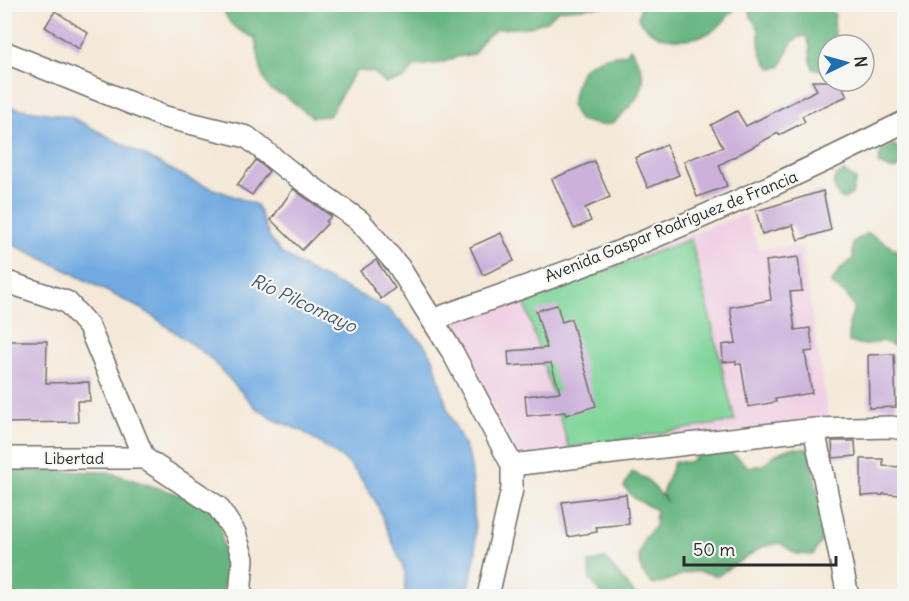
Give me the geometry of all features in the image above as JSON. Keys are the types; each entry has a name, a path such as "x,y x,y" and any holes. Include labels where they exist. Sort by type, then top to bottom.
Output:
{"street":[{"path":"4,52 139,108 165,117 247,137 288,170 360,221 399,267 458,363 512,465 512,489 488,597"},
{"name":"Avenida Gaspar Rodríguez de Francia","path":"432,320 655,236 811,168 904,123"},
{"path":"4,281 67,302 89,327 144,458 218,507 235,533 243,559 240,597"},
{"path":"512,465 814,429 891,427 904,429"},
{"path":"814,429 848,597"},
{"name":"Libertad","path":"4,458 144,458"}],"shaded area":[{"path":"745,214 759,249 801,246 829,421 519,457 450,324"}],"green space":[{"path":"222,4 615,5 559,10 546,21 530,27 497,29 483,40 474,54 441,63 415,66 404,79 385,83 373,72 356,71 329,116 312,117 285,96 270,90 262,75 255,38 234,26 227,17"},
{"path":"641,4 739,5 712,31 696,38 677,39 659,36 648,29 638,19"},
{"path":"752,5 825,5 835,15 835,33 816,33 816,69 813,69 806,36 792,43 780,67 771,68 761,52 759,30 751,15"},
{"path":"630,48 642,73 643,80 639,95 612,123 600,125 579,120 571,105 582,71 599,59 626,54"},
{"path":"895,145 904,155 898,168 894,170 878,164 881,152"},
{"path":"844,172 856,179 852,194 844,199 840,198 833,183 839,174"},
{"path":"868,233 897,250 904,261 904,356 897,347 882,341 866,345 849,342 849,324 854,308 846,294 831,284 840,269 853,259 853,242"},
{"path":"691,239 735,421 569,448 524,301"},
{"path":"792,448 809,449 820,504 822,540 813,555 796,554 780,543 762,547 717,576 691,572 653,585 642,572 639,555 644,539 655,526 656,510 635,499 624,487 632,472 647,479 667,502 662,493 674,462 689,462 705,452 720,450 733,454 748,467 763,465 776,454"},
{"path":"5,470 108,472 218,507 226,572 222,596 5,596"},
{"path":"605,558 635,594 633,596 600,596 600,592 590,579 589,563"}],"water":[{"name":"Río Pilcomayo","path":"4,106 71,117 193,181 257,205 270,238 281,253 310,271 387,308 424,344 433,358 447,408 469,456 472,473 476,552 467,596 405,596 405,572 376,502 346,461 302,431 271,418 256,408 209,357 147,312 5,241"}],"building":[{"path":"55,11 88,33 79,49 45,27"},
{"path":"816,91 816,93 846,93 847,96 802,116 805,122 779,135 778,133 719,165 727,186 697,197 684,161 723,147 711,125 737,111 746,126"},
{"path":"666,145 679,175 648,188 635,158"},
{"path":"256,160 269,171 252,195 237,185"},
{"path":"594,161 610,197 585,208 591,221 574,229 552,179"},
{"path":"293,189 331,216 327,224 302,250 271,220"},
{"path":"823,191 831,230 798,240 793,225 762,234 756,211"},
{"path":"501,233 514,261 483,275 470,247"},
{"path":"798,257 802,291 790,292 795,330 810,328 813,351 805,352 812,393 775,399 776,402 748,407 741,364 736,364 736,361 723,362 722,345 736,343 730,307 771,300 766,261"},
{"path":"376,260 395,288 381,299 360,271"},
{"path":"557,305 562,322 571,319 596,406 566,415 565,412 527,416 525,396 560,392 551,363 509,366 508,351 547,348 536,311"},
{"path":"4,341 47,341 46,383 89,382 90,401 77,401 78,422 4,423"},
{"path":"894,354 896,407 869,408 868,355"},
{"path":"832,441 855,441 856,456 833,458"},
{"path":"861,459 883,459 883,466 904,467 904,495 861,496"},
{"path":"626,494 629,524 596,527 597,532 568,537 562,502"}]}
